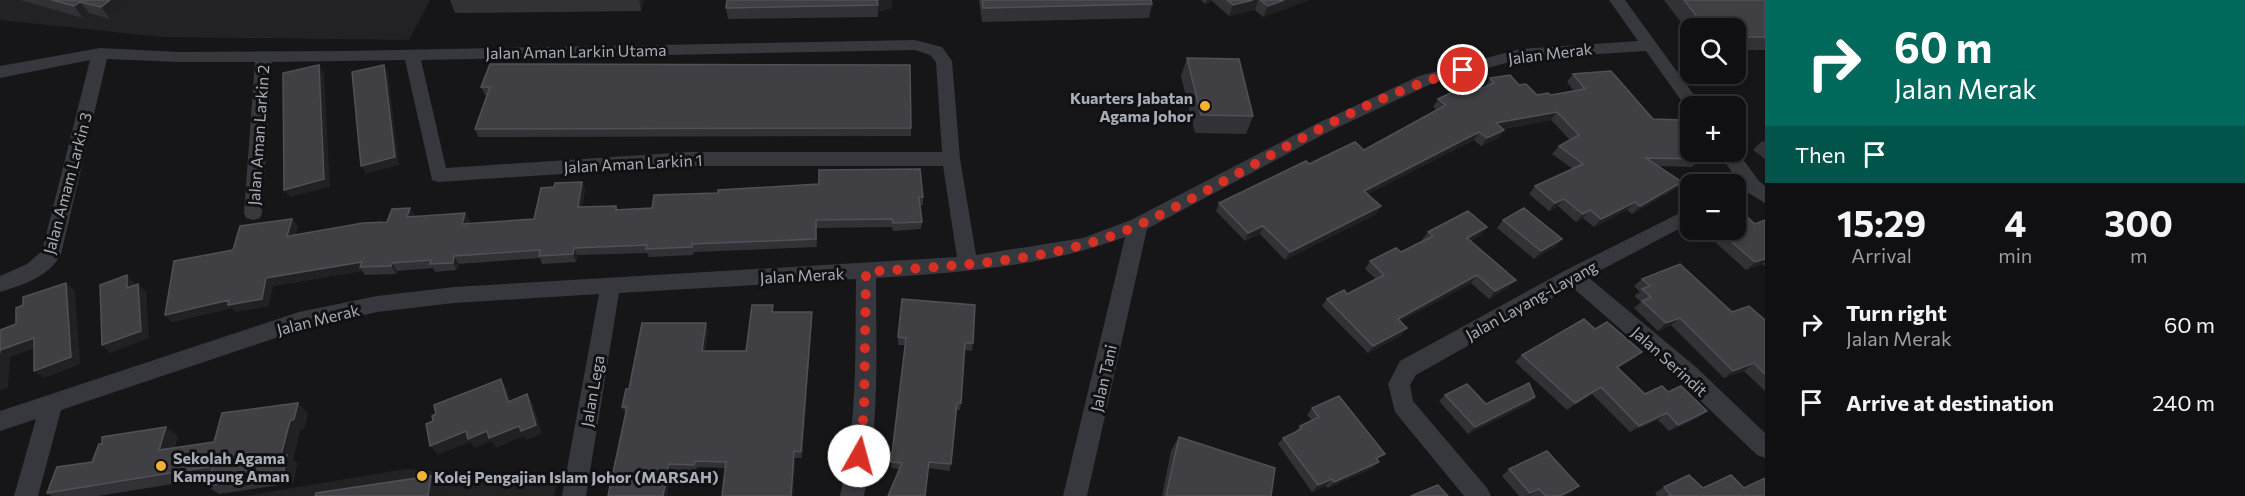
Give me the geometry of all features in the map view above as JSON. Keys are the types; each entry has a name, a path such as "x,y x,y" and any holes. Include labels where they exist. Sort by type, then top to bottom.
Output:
{"street":[{"path":"1617,0 1687,96"},
{"name":"Jalan Aman Larkin Utama","path":"0,72 82,54 100,53 130,56 412,55 915,45 936,51 944,61 951,159 968,264"},
{"name":"Jalan Merak","path":"0,421 299,321 376,304 454,295 866,272 968,264 1072,248 1138,225 1322,128 1425,80 1520,54 1650,46"},
{"name":"Jalan Amam Larkin 3","path":"0,284 42,266 51,254 100,53"},
{"name":"Jalan Aman Larkin 1","path":"412,55 438,175 687,159 951,159"},
{"name":"Jalan Aman Larkin 2","path":"253,213 264,56"},
{"path":"1733,162 1751,192"},
{"name":"Jalan Layang-Layang","path":"1479,496 1403,405 1399,384 1408,368 1573,276 1680,220"},
{"name":"Jalan Tani","path":"1075,496 1138,225"},
{"path":"1102,238 1130,261"},
{"path":"852,496 857,478 864,412 866,272"},
{"name":"Jalan Serindit","path":"1573,276 1689,375 1765,448"},
{"name":"Jalan Lega","path":"574,496 610,286"},
{"path":"26,496 51,405"}],"shaded area":[{"path":"0,0 430,0 409,40 162,37 0,20"},
{"name":"Kolej Pengajian Islam Johor (MARSAH)","path":"406,469 557,483 554,496 245,496"}],"building":[{"path":"52,0 110,0 101,7 80,2 74,6"},
{"path":"727,0 877,0 878,5 726,8"},
{"path":"982,0 1151,0 1152,4 983,8"},
{"path":"1227,0 1253,0 1233,5"},
{"path":"1260,0 1284,0 1268,6"},
{"path":"1684,0 1765,0 1765,37 1746,37 1746,18 1698,18"},
{"path":"1187,58 1239,59 1253,116 1201,115"},
{"path":"490,64 910,65 911,128 475,129 490,87 481,87"},
{"path":"319,65 324,179 284,190 283,73"},
{"path":"384,65 395,157 361,166 352,72"},
{"path":"1611,71 1653,119 1680,120 1680,159 1646,158 1680,181 1680,183 1640,206 1635,202 1601,219 1590,210 1583,214 1564,199 1555,203 1535,186 1583,164 1559,146 1579,135 1557,112 1496,123 1504,130 1487,138 1479,132 1364,191 1381,206 1290,252 1263,226 1248,233 1219,203 1306,161 1309,164 1355,142 1364,150 1446,105 1438,99 1457,90 1464,96 1494,83 1490,78 1510,75 1519,85 1526,84 1537,95 1585,89 1573,74"},
{"path":"920,169 923,197 919,197 922,222 893,223 892,219 816,220 816,239 692,244 692,247 646,249 647,245 574,248 573,254 539,256 540,250 454,256 453,263 430,264 431,260 392,263 391,266 360,267 362,262 266,278 262,299 228,305 229,300 165,315 174,261 233,250 240,226 292,219 287,236 289,236 363,223 387,222 392,209 410,208 407,217 465,213 462,224 534,219 541,188 554,187 555,183 582,182 578,207 616,206 616,210 652,208 654,195 718,193 718,190 819,184 819,170"},
{"path":"1524,208 1562,239 1541,251 1503,220"},
{"path":"1468,211 1487,227 1467,238 1516,280 1495,291 1477,275 1398,319 1407,328 1373,346 1327,299 1344,290 1347,294 1384,275 1370,261 1396,248 1401,252 1433,236 1428,232"},
{"path":"1746,216 1755,224 1765,220 1765,259 1755,262 1730,240 1746,240"},
{"path":"1680,264 1732,312 1749,306 1765,320 1765,374 1754,363 1733,371 1680,318 1666,323 1642,301 1651,297 1642,289 1650,286 1642,279"},
{"path":"127,275 127,288 138,284 141,331 102,345 100,285"},
{"path":"66,283 71,357 34,371 34,338 0,350 0,330 16,324 16,308 23,305 23,297"},
{"path":"902,299 975,305 973,343 965,343 961,403 957,403 951,464 929,462 925,496 888,496 902,463 891,462 906,338 898,337"},
{"path":"752,305 773,305 772,312 812,312 801,452 794,451 791,496 722,496 726,462 695,461 694,465 669,464 663,496 608,496 627,407 622,407 626,389 629,389 642,323 706,323 702,351 746,351"},
{"path":"1584,319 1595,329 1607,322 1642,352 1617,367 1645,394 1662,386 1668,392 1681,386 1707,411 1678,425 1667,413 1639,426 1601,387 1575,403 1522,355"},
{"path":"501,379 508,402 527,394 536,425 521,431 519,426 489,438 487,431 468,439 466,431 430,446 426,424 433,421 432,416 436,414 434,405"},
{"path":"1529,383 1535,397 1475,427 1445,395 1467,384 1486,404"},
{"path":"1339,396 1385,454 1376,458 1379,462 1334,482 1332,479 1318,485 1283,438 1319,417 1312,408"},
{"path":"298,403 294,419 290,421 281,455 287,455 283,474 207,486 213,466 47,493 57,467 92,462 99,444 102,444 102,437 166,427 159,450 214,442 222,413"},
{"path":"1179,437 1275,468 1271,496 1166,496"},
{"path":"1547,451 1579,486 1560,496 1546,496 1539,489 1530,493 1509,469"},
{"path":"1689,475 1703,488 1731,475 1744,488 1765,478 1765,496 1668,496 1671,495 1664,487"},
{"path":"431,476 428,496 315,496 316,493"},
{"path":"1438,485 1448,496 1411,496"}],"place":[{"name":"Kuarters Jabatan Agama Johor","path":"1205,106"},
{"name":"Sekolah Agama Kampung Aman","path":"161,466"},
{"name":"Kolej Pengajian Islam Johor (MARSAH)","path":"422,476"}],"route":[{"path":"859,456 864,412 866,272 968,264 1084,245 1138,225 1322,128 1425,80 1463,70"}]}
